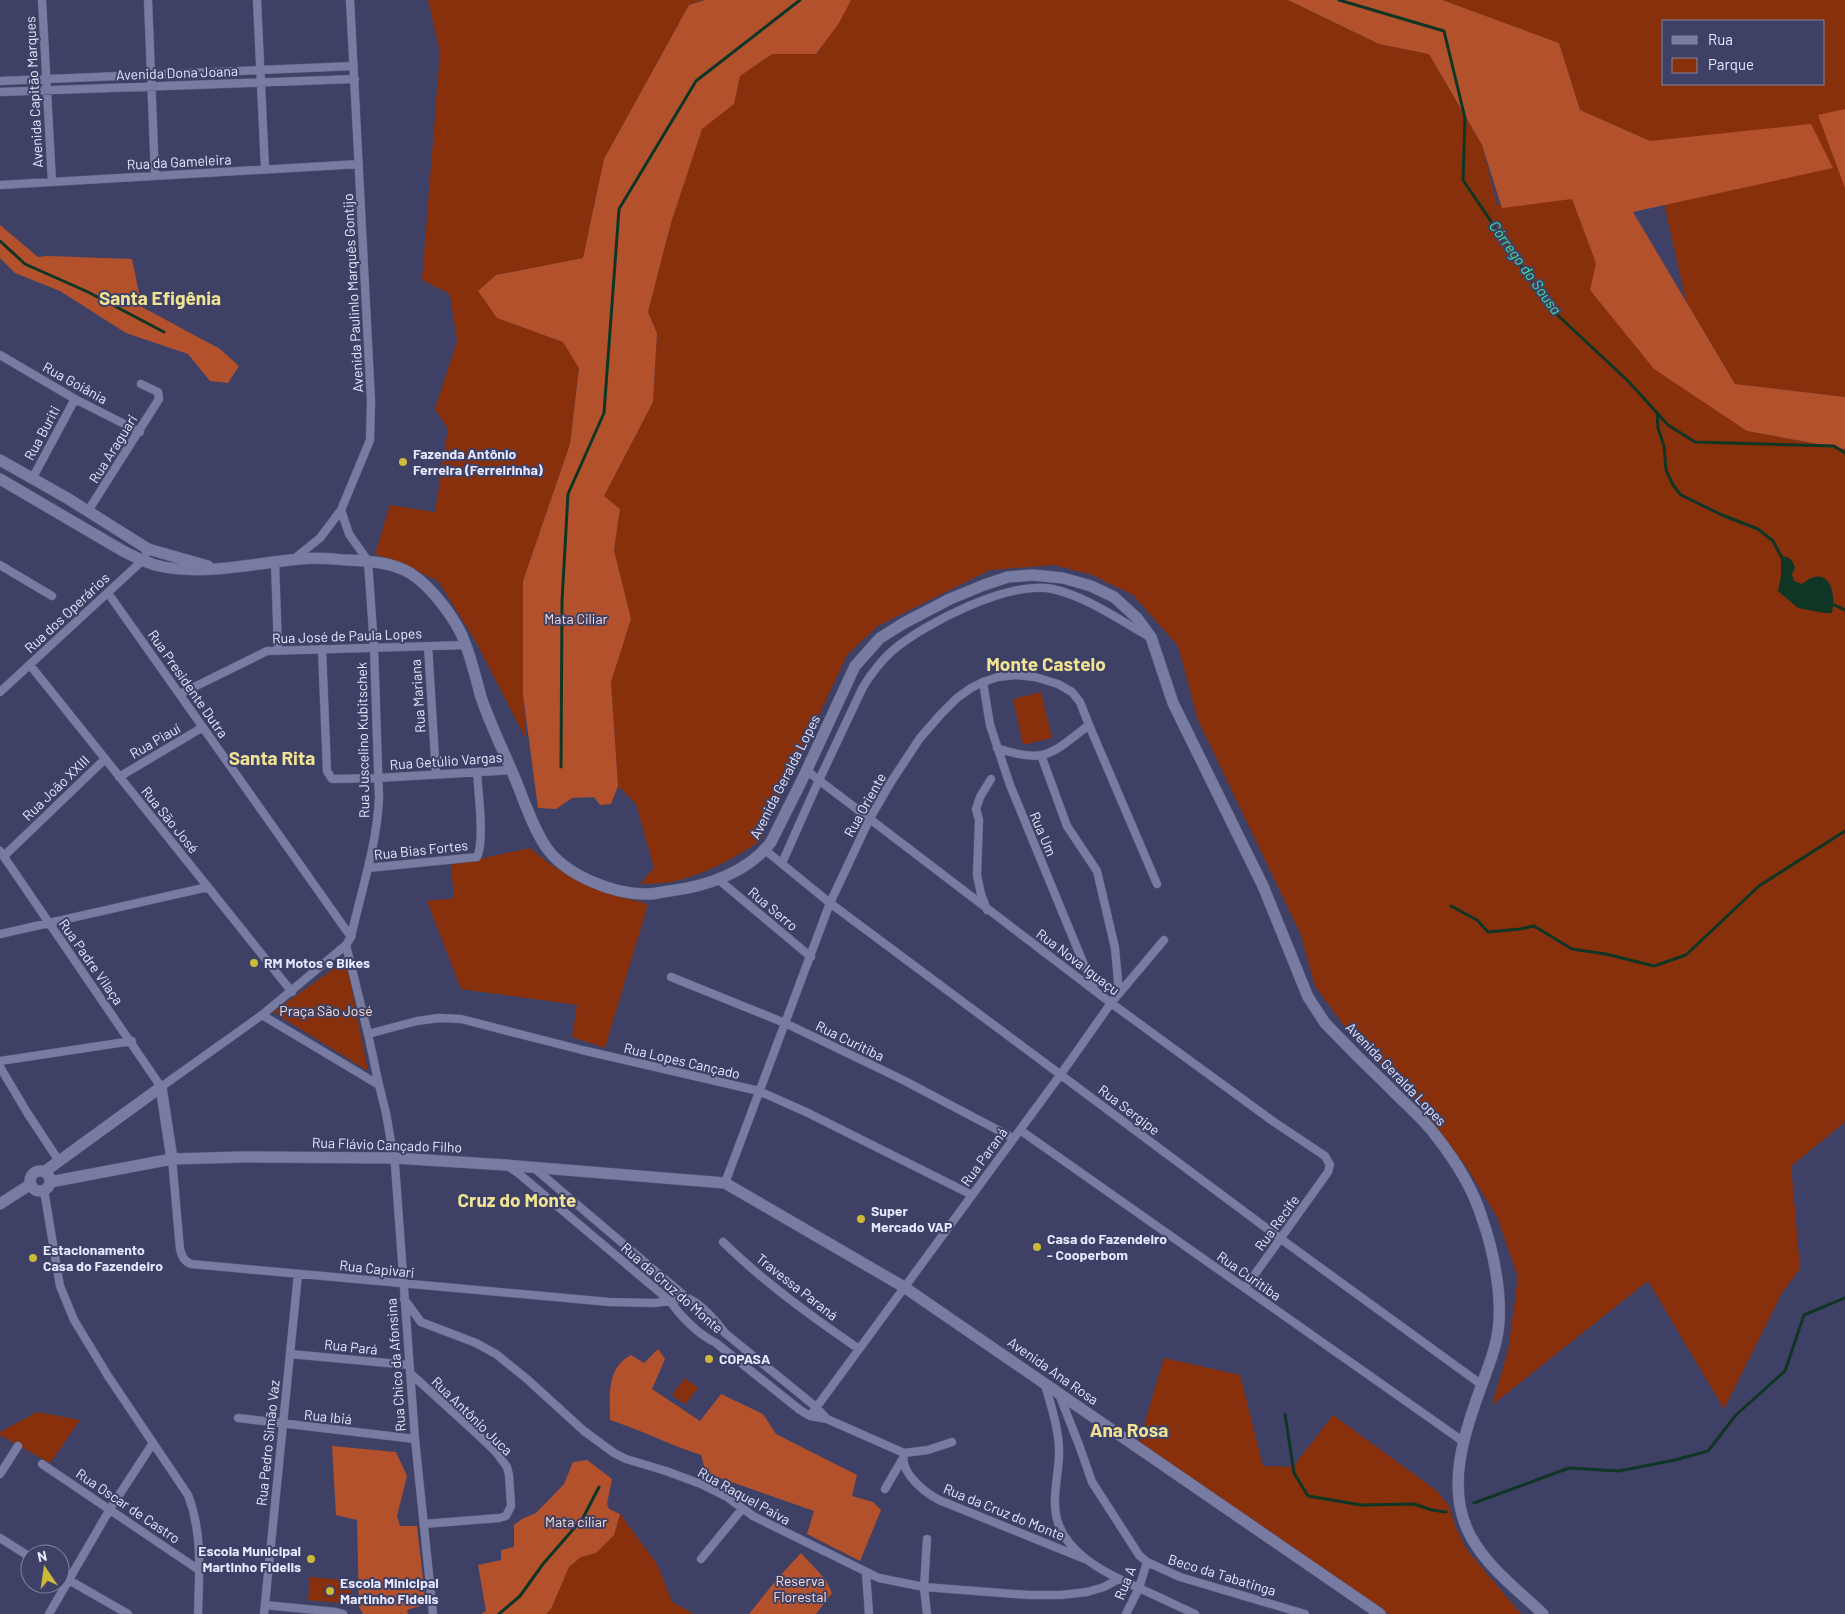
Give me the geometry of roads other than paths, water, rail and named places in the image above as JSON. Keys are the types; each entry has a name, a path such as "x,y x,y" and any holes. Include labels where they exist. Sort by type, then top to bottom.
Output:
{"main road":[{"path":"0,460 88,512 145,555"},
{"path":"0,479 145,555"},
{"name":"Avenida Geralda Lopes","path":"145,555 159,566 174,568 214,568 293,560 354,560 376,561 410,573 427,587 456,624 466,644 482,700 546,847 558,861 574,874 616,890 647,894 690,889 719,880 765,850 771,842 807,771 855,666 880,638 950,598 1008,577 1033,575 1063,578 1091,586 1114,597 1137,618 1151,637 1173,703 1263,886 1308,998 1325,1023 1436,1135 1474,1197 1491,1251 1498,1300 1498,1336 1464,1442 1459,1467 1458,1492 1461,1511 1471,1536 1483,1556 1498,1573 1543,1614"},
{"path":"44,1172 161,1087 172,1159"},
{"path":"144,1099 154,1098 163,1101"},
{"name":"Rua Flávio Cançado Filho","path":"47,1186 172,1159 242,1157 394,1158 533,1167 724,1183"},
{"path":"37,1171 44,1172 49,1176 47,1186 35,1189 31,1184 32,1175 37,1171"},
{"name":"Avenida Ana Rosa","path":"724,1183 904,1287 1380,1614"},
{"path":"0,1204 31,1184"}],"street":[{"name":"Avenida Capitão Marques","path":"42,0 52,182"},
{"path":"148,0 155,176"},
{"path":"257,0 265,170"},
{"name":"Avenida Paulinlo Marquês Gontijo","path":"293,560 320,538 341,510 367,449 371,429 350,0"},
{"name":"Avenida Dona Joana","path":"0,82 354,66"},
{"name":"Avenida Dona Joana","path":"0,92 355,79"},
{"name":"Rua da Gameleira","path":"0,185 359,164"},
{"name":"Rua Goiânia","path":"0,355 75,399 140,432"},
{"name":"Rua Araguari","path":"88,512 159,399 158,392 141,384"},
{"name":"Rua Buriti","path":"32,479 75,399"},
{"path":"341,510 349,534 368,561"},
{"name":"Rua dos Operários","path":"0,692 145,555"},
{"name":"Rua Juscelino Kubitschek","path":"346,945 350,937 368,868 378,821 374,648 368,561"},
{"path":"275,562 278,650"},
{"path":"0,565 52,596"},
{"path":"782,863 863,687 892,651 930,626 976,604 1018,590 1051,589 1078,597 1151,637"},
{"name":"Rua Presidente Dutra","path":"108,592 350,937"},
{"name":"Rua José de Paula Lopes","path":"180,694 267,651 466,644"},
{"name":"Rua Mariana","path":"428,646 436,774"},
{"name":"Rua Getúlio Vargas","path":"322,649 327,771 332,779 512,770"},
{"name":"Rua São José","path":"30,665 292,992"},
{"name":"Rua Oriente","path":"724,1183 830,903 869,820 920,738 958,698 983,682 998,677 1016,675 1035,677 1058,684 1072,692 1089,724 1157,884"},
{"name":"Rua Um","path":"983,682 987,715 997,748 1020,811 1095,991"},
{"path":"997,748 1031,757 1053,752 1089,724"},
{"name":"Rua Piauí","path":"119,777 203,728"},
{"path":"1041,755 1066,826 1098,871 1115,948 1120,993"},
{"name":"Rua João XXIII","path":"2,854 105,759"},
{"name":"Rua Nova Iguaçu","path":"807,771 1111,1003 1274,1122 1320,1152 1328,1160 1328,1172"},
{"name":"Rua Bias Fortes","path":"368,868 477,857 480,850 480,816 477,772"},
{"path":"987,910 977,874 979,820 976,810 980,797 990,779"},
{"name":"Rua Sergipe","path":"765,850 830,903 1281,1239 1482,1384"},
{"name":"Rua Padre Vilaça","path":"2,854 132,1041 161,1087"},
{"name":"Rua Serro","path":"719,880 810,957"},
{"path":"0,934 208,888"},
{"name":"Rua Paraná","path":"810,1416 1111,1003 1164,940"},
{"path":"161,1087 292,992 346,945 379,1085"},
{"name":"Rua Curitiba","path":"671,977 785,1023 903,1080 1013,1138"},
{"path":"262,1015 379,1085"},
{"name":"Rua Lopes Cançado","path":"368,1034 417,1021 439,1018 461,1019 582,1050 759,1091 806,1112 972,1195"},
{"path":"0,1061 132,1041"},
{"path":"0,1067 28,1114 59,1160"},
{"name":"Rua Chico da Afonsina","path":"379,1085 394,1158 414,1439 433,1614"},
{"name":"Rua Curitiba","path":"1020,1130 1464,1442"},
{"name":"Rua Capivari","path":"172,1159 179,1241 182,1256 186,1262 201,1266 635,1304 688,1298"},
{"name":"Rua da Cruz do Monte","path":"506,1165 518,1173 670,1301 678,1312 707,1339 716,1343 788,1402 810,1416 826,1419 904,1456 912,1478 925,1493 1085,1558"},
{"name":"Rua da Cruz do Monte","path":"533,1167 688,1298 694,1300 719,1324 725,1333 816,1407 826,1419"},
{"name":"Rua Recife","path":"1245,1288 1328,1172"},
{"path":"47,1186 60,1286 74,1320 188,1495 194,1512 199,1536 198,1614"},
{"name":"Travessa Paraná","path":"723,1242 770,1284 859,1349"},
{"name":"Rua Pedro Simão Vaz","path":"265,1610 298,1274"},
{"name":"Rua Raquel Paiva","path":"404,1299 422,1322 476,1343 496,1354 527,1379 584,1431 614,1453 626,1459 666,1470 701,1484 728,1498 742,1509 866,1573 891,1582 924,1587 1029,1595 1061,1595 1087,1592 1104,1587 1117,1580"},
{"name":"Rua Pará","path":"290,1354 410,1369"},
{"name":"Rua Antônio Juca","path":"410,1369 496,1452 507,1467 512,1496 511,1506 506,1516 485,1520 424,1524"},
{"path":"1044,1383 1055,1418 1059,1448 1055,1488 1056,1515 1058,1524 1064,1534 1085,1558 1117,1580 1195,1614"},
{"name":"Beco da Tabatinga","path":"1058,1392 1077,1438 1092,1482 1139,1555 1147,1562 1180,1576 1305,1614"},
{"name":"Rua Ibiá","path":"238,1418 414,1439"},
{"path":"885,1489 904,1456 952,1442"},
{"path":"70,1577 153,1443"},
{"path":"0,1474 18,1446"},
{"name":"Rua Oscar de Castro","path":"42,1464 199,1570"},
{"path":"701,1560 742,1509"},
{"path":"0,1538 20,1551"},
{"path":"927,1539 924,1587 927,1614"},
{"name":"Rua A","path":"1126,1614 1147,1562"},
{"path":"866,1573 869,1614"},
{"path":"70,1581 128,1614"},
{"path":"49,1614 60,1594"},
{"path":"265,1610 336,1612 343,1614"}],"waterway":[{"path":"561,767 562,601 568,494 604,413 619,209 696,81 800,0"},
{"name":"Córrego do Sousa","path":"1339,0 1444,31 1465,118 1463,180 1549,307 1628,381 1668,425 1695,442 1834,446 1845,453"},
{"path":"0,241 25,264 88,292 164,332"},
{"path":"1657,412 1658,428 1664,446 1666,470 1673,485 1681,495 1722,515 1758,529 1773,541 1782,558"},
{"path":"1832,604 1845,610"},
{"path":"1451,906 1477,920 1488,932 1534,926 1572,949 1606,954 1654,966 1686,955 1759,886 1845,831"},
{"path":"1474,1503 1569,1468 1619,1471 1675,1460 1708,1451 1736,1415 1785,1371 1804,1315 1845,1298"},
{"path":"1285,1414 1294,1473 1308,1496 1361,1505 1414,1504 1446,1512"},
{"path":"499,1614 520,1596 543,1564 583,1518 599,1487"}],"place":[{"name":"Fazenda Antônio Ferreira (Ferreirinha)","path":"403,462"},
{"name":"RM Motos e Bikes","path":"254,963"},
{"name":"Super Mercado VAP","path":"861,1219"},
{"name":"Casa do Fazendeiro - Cooperbom","path":"1037,1247"},
{"name":"Estacionamento Casa do Fazendeiro","path":"33,1258"},
{"name":"COPASA","path":"709,1359"},
{"name":"Escola Municipal Martinho Fidelis","path":"311,1559"},
{"name":"Escola Minicipal Martinho Fidelis","path":"330,1591"}],"district":[{"name":"Santa Efigênia","path":"160,298"},
{"name":"Monte Castelo","path":"1046,664"},
{"name":"Santa Rita","path":"272,758"},
{"name":"Cruz do Monte","path":"517,1200"},
{"name":"Ana Rosa","path":"1129,1430"}],"park label":[{"name":"Mata Ciliar","path":"576,619"},
{"name":"Praça São José","path":"326,1011"},
{"name":"Mata ciliar","path":"576,1522"},
{"name":"Reserva Florestal","path":"800,1589"}]}
